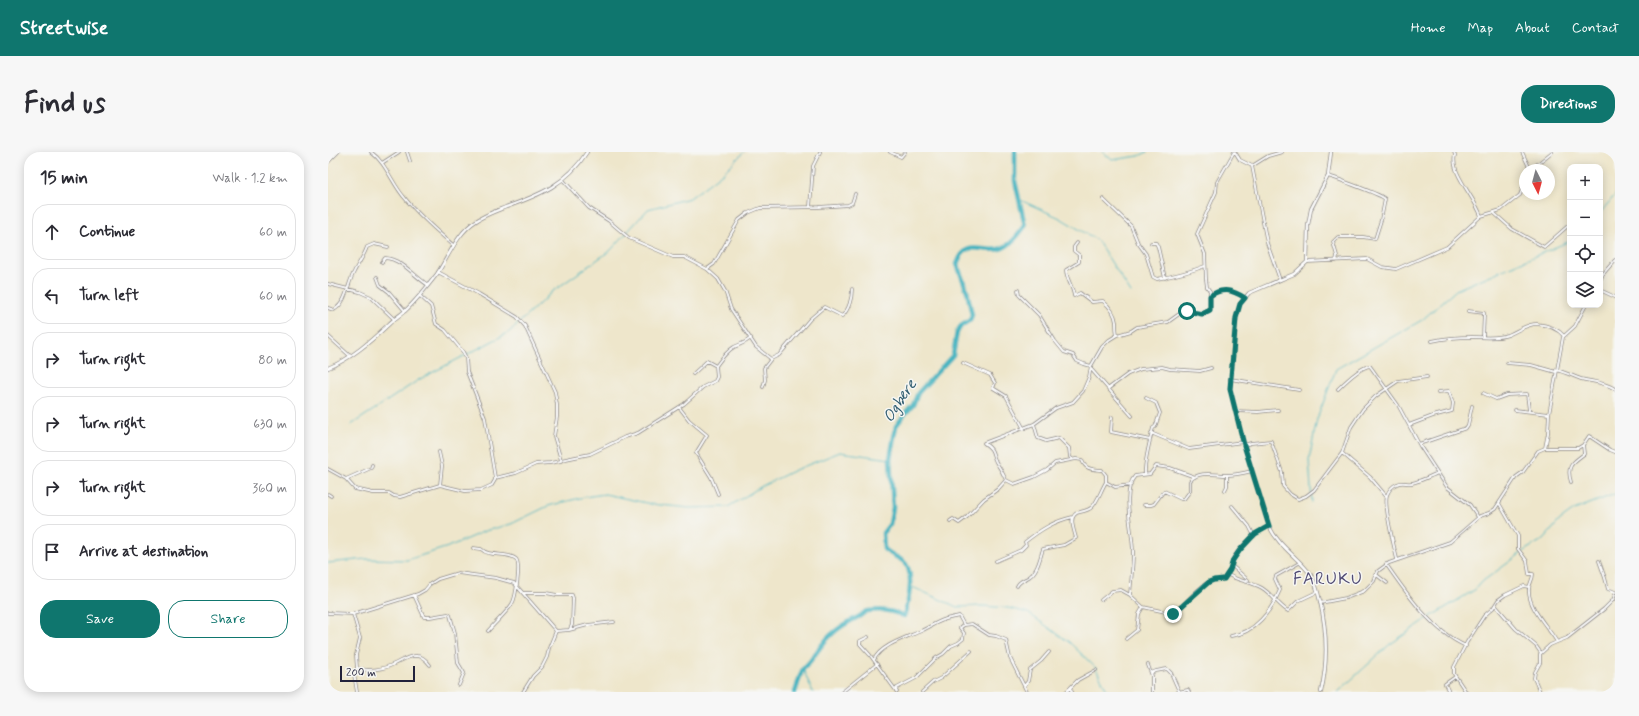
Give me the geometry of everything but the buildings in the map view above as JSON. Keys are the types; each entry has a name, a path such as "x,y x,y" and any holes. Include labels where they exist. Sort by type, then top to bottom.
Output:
{"street":[{"path":"328,162 338,152"},
{"path":"371,152 382,163 403,197 426,222 453,246"},
{"path":"382,163 399,152"},
{"path":"407,152 410,161"},
{"path":"328,368 350,356 369,342 405,311 438,272 453,246 465,230 475,221 489,213 541,193 563,180 578,165 587,152"},
{"path":"810,207 813,166 820,152"},
{"path":"890,152 902,157 905,152"},
{"path":"1017,586 1019,582 1029,578 1036,569 1043,548 1064,545 1076,538 1072,524 1073,517 1077,512 1091,508 1106,482 1106,474 1102,470 1088,469 1083,464 1082,460 1073,460 1055,463 1047,470 1030,480 1014,484 1006,480 1002,468 996,462 993,450 984,443 1010,432 1024,429 1034,424 1056,408 1073,402 1083,391 1091,367 1102,347 1108,340 1117,335 1131,331 1137,326 1168,322 1182,312 1187,311 1202,314 1210,310 1210,291 1207,287 1205,254 1197,234 1216,192 1218,182 1234,152 1240,160 1252,166"},
{"path":"1252,166 1268,156 1282,152"},
{"path":"1307,262 1308,225 1311,209 1328,176 1331,152"},
{"path":"1454,152 1455,155 1453,162 1478,207 1481,216"},
{"path":"1522,152 1527,164"},
{"path":"1537,164 1552,152"},
{"path":"1252,166 1267,243 1280,280"},
{"path":"1328,176 1371,193 1382,195 1385,199 1381,220 1375,239 1363,237 1335,238 1333,242 1337,256 1336,261"},
{"path":"563,180 589,208 629,238 674,257 684,257 707,269 718,279 725,291 730,309 756,347 771,359"},
{"path":"707,269 714,264 739,220 748,213 760,208 848,205 852,203 855,194"},
{"path":"1321,692 1325,666 1326,645 1324,621 1318,592 1310,575 1272,533 1252,472 1230,389 1236,318 1240,304 1249,293 1294,274 1307,262 1367,259 1382,267 1396,269 1447,247 1481,216 1501,210 1519,195"},
{"path":"1103,199 1131,226 1138,242 1146,254 1152,277 1157,280 1205,266"},
{"path":"1494,212 1512,229 1544,247 1567,227"},
{"path":"1077,242 1074,247 1074,251 1079,255 1079,262 1066,270 1066,276 1072,287 1074,296 1080,293 1092,302 1103,301 1108,305 1116,321 1117,335"},
{"path":"1151,243 1156,243 1158,247 1165,278"},
{"path":"328,308 334,310 337,309 347,294 353,273 366,247 374,244 388,247"},
{"path":"382,262 385,258 390,258 428,285"},
{"path":"1603,274 1615,260"},
{"path":"438,272 517,317 525,326 555,392 557,417 554,436 561,460"},
{"path":"377,277 380,285 389,292 405,311"},
{"path":"328,284 371,297 394,319"},
{"path":"763,387 765,380 764,368 771,359 779,355 810,319 824,307 842,316 846,312 852,295 852,289"},
{"path":"1018,290 1019,295 1039,315 1055,341 1064,352 1073,355 1077,361 1091,367 1132,416"},
{"path":"1210,296 1216,291 1233,290 1245,298"},
{"path":"1603,291 1615,296"},
{"path":"328,469 346,479 355,489 373,493 389,493 400,497 440,485 465,491 481,490 492,485 495,480 485,418 467,372 466,358 445,330 436,324 431,306 419,296"},
{"path":"1545,448 1556,371 1564,336 1575,326 1584,308"},
{"path":"1468,310 1484,313 1483,337"},
{"path":"1432,341 1451,338 1508,335 1521,327 1535,324 1550,326 1557,329 1564,336"},
{"path":"328,336 350,356"},
{"path":"495,478 516,473 536,464 550,463 590,454 625,437 631,436 679,407 693,397 703,387 715,381 717,377 716,366 735,346 744,344 751,338"},
{"path":"693,374 707,361 716,366"},
{"path":"963,363 990,375 995,383 993,388 1006,396 1024,429"},
{"path":"1507,363 1531,365 1566,372 1579,378 1602,382 1615,389"},
{"path":"1338,389 1364,367 1370,366 1387,389 1419,444 1447,487 1470,505 1478,517"},
{"path":"1109,388 1128,374 1141,369 1162,367 1170,369 1200,370 1210,368"},
{"path":"1151,433 1189,448 1271,441 1282,472 1283,486 1290,494 1298,498 1306,496 1314,490 1345,448 1351,427 1363,409 1376,396 1398,381 1427,377"},
{"path":"1230,379 1299,390"},
{"path":"1409,425 1452,411 1453,403 1448,392 1438,392"},
{"path":"1483,393 1496,399 1507,395 1527,394 1529,410"},
{"path":"1145,474 1151,433 1160,413 1156,403 1146,398"},
{"path":"1419,444 1466,428 1472,406"},
{"path":"679,407 689,420 707,435 696,453 711,477 718,494"},
{"path":"1236,411 1258,412 1278,410"},
{"path":"1515,410 1522,412 1529,410 1549,414"},
{"path":"1112,417 1111,432 1150,440"},
{"path":"1034,424 1038,438 1046,441 1059,438 1069,448 1070,458 1073,460"},
{"path":"1320,604 1346,598 1364,591 1371,585 1378,571 1386,564 1450,542 1478,517 1489,513 1499,503 1516,477 1523,472 1538,451 1545,448 1578,448 1583,445 1589,436 1615,452"},
{"path":"1571,482 1569,470 1571,465 1584,454 1583,445"},
{"path":"439,452 442,466 440,485"},
{"path":"1342,452 1370,477 1386,496 1389,524 1397,559"},
{"path":"346,479 371,468 372,465"},
{"path":"1130,595 1133,553 1132,526 1128,508 1132,480 1135,476 1150,474 1156,466 1170,468 1195,477"},
{"path":"1144,505 1154,504 1164,491 1184,499 1190,492 1190,480 1195,477 1206,474 1227,475 1252,472"},
{"path":"1386,496 1391,487 1396,484 1401,482 1410,483 1419,481 1438,472"},
{"path":"1225,490 1227,486 1227,475"},
{"path":"950,521 953,519 959,523 1006,480"},
{"path":"1106,482 1115,487 1131,485"},
{"path":"1499,503 1518,536 1517,546 1527,561 1528,574 1533,574 1529,587 1530,599 1547,629 1557,642"},
{"path":"1232,506 1249,526 1254,536"},
{"path":"996,561 1021,550 1026,545 1025,542 1042,529 1062,519 1073,517"},
{"path":"1101,600 1112,591 1116,590 1130,595 1143,607 1175,614 1188,600 1209,582 1224,579 1234,557 1254,536 1269,526"},
{"path":"473,548 481,549 487,553 510,556 516,559 518,563 519,574 513,603 488,631"},
{"path":"1599,561 1608,589 1615,592"},
{"path":"1231,636 1248,631 1269,612 1280,590 1275,579 1276,576 1300,563"},
{"path":"1386,564 1416,606 1445,635 1466,646"},
{"path":"1231,565 1249,581"},
{"path":"328,613 353,614 414,595 425,590 430,584 438,579 458,573 496,578 514,583 556,631"},
{"path":"1227,574 1249,581 1262,588 1288,611 1298,601 1318,592"},
{"path":"1375,575 1386,584"},
{"path":"1466,692 1455,677 1454,666 1484,616 1505,595 1524,586 1529,587"},
{"path":"522,593 572,595 572,625 569,630"},
{"path":"414,595 424,616 430,617 450,615 455,633 458,663 464,673 458,685"},
{"path":"1541,653 1550,645 1567,638 1604,609 1613,600 1615,595"},
{"path":"1495,605 1516,629 1536,646 1541,653 1540,666 1535,672 1534,678 1540,692"},
{"path":"1126,639 1137,630 1139,614 1143,607"},
{"path":"353,614 360,638 356,655 357,668 354,674 357,692"},
{"path":"874,660 880,652 903,637 920,632 928,626 959,616 964,625"},
{"path":"556,631 614,622"},
{"path":"868,637 860,641 860,644 897,691 898,688 916,678 936,658 962,640 964,633 960,628 964,625 972,624 989,635 1006,640 1010,658 1027,692"},
{"path":"523,692 533,676 542,667 556,631"},
{"path":"922,692 926,687 941,678 971,651"},
{"path":"1024,686 1028,681 1030,670 1042,661 1049,652"},
{"path":"357,668 362,670 388,667 406,658 417,656 423,658 430,665"},
{"path":"842,692 877,664"},
{"path":"1148,665 1151,673 1152,692"},
{"path":"1066,692 1078,680 1096,670"},
{"path":"1151,673 1167,670 1171,673 1179,692 1188,690 1189,692"},
{"path":"1444,692 1448,691 1445,684 1455,677"},
{"path":"1070,688 1072,692"}],"waterway":[{"path":"351,425 420,379 508,333 553,291 611,250 648,209 690,198 724,172 744,152"},
{"name":"Ogbere","path":"795,692 803,669 826,640 837,630 867,611 886,610 904,616 910,587 909,572 903,561 884,549 883,533 890,524 893,507 890,459 896,426 913,405 918,393 953,355 957,332 961,326 970,320 972,315 967,291 957,264 961,256 965,251 975,248 993,250 1003,248 1014,240 1025,226 1015,181 1015,152"},
{"path":"1103,152 1112,160 1139,156 1147,152"},
{"path":"1603,209 1615,195"},
{"path":"1018,199 1060,218 1097,240 1131,293"},
{"path":"1312,502 1309,460 1317,419 1336,369 1422,320 1456,290 1567,242"},
{"path":"328,563 366,559 407,560 448,547 485,531 511,524 548,506 584,497 605,494 651,504 689,508 728,507 762,486 795,470 840,452 890,459"},
{"path":"1430,617 1476,589 1483,581 1527,549 1544,539 1560,520 1574,510 1615,494"},
{"path":"910,586 957,607 983,606 1008,608 1028,613 1069,642 1095,667 1108,692"},
{"path":"1338,692 1389,645 1427,619"},
{"path":"803,669 813,692"}],"district":[{"name":"FARUKU","path":"1328,579"}],"route":[{"path":"1173,614 1175,614 1182,605 1209,582 1224,579 1230,570 1233,560 1240,550 1255,534 1269,526 1255,484 1230,389 1236,318 1240,304 1245,298 1233,290 1216,291 1210,296 1210,310 1202,314 1187,311"}]}
